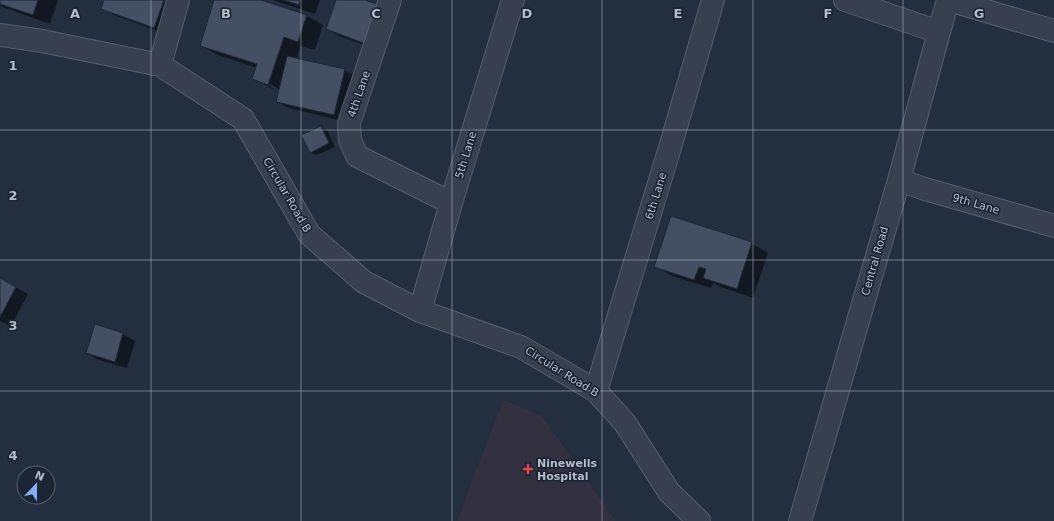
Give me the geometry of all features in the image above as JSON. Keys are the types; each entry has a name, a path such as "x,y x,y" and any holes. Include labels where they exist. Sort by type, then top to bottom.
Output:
{"street":[{"path":"160,65 178,0"},
{"name":"4th Lane","path":"390,0 349,123 350,140 357,156 451,204"},
{"name":"5th Lane","path":"420,311 513,0"},
{"name":"6th Lane","path":"596,391 672,144 713,0"},
{"path":"845,0 939,32"},
{"path":"949,0 1054,31"},
{"name":"Central Road","path":"800,521 899,180 949,0"},
{"name":"Circular Road B","path":"0,35 42,41 160,65 243,119 309,234 364,282 420,311 521,347 596,391 625,423 669,492 699,521"},
{"name":"9th Lane","path":"899,180 925,189 1054,226"}],"shaded area":[{"name":"Ninewells Hospital","path":"503,400 542,416 616,521 457,521"}],"building":[{"path":"0,0 38,0 33,15 0,4"},
{"path":"104,0 164,0 154,28 101,9"},
{"path":"214,0 261,0 307,15 298,42 284,37 268,85 252,79 257,64 200,46"},
{"path":"283,0 300,0 299,5"},
{"path":"336,0 365,0 379,5 366,44 326,29"},
{"path":"287,56 345,69 334,115 276,102"},
{"path":"321,126 329,143 310,153 301,135"},
{"path":"671,216 752,242 737,289 703,278 706,269 699,267 694,280 654,267"},
{"path":"0,278 16,287 0,317"},
{"path":"95,324 123,333 115,362 86,353"}],"place":[{"name":"Ninewells Hospital","path":"528,469"}]}
